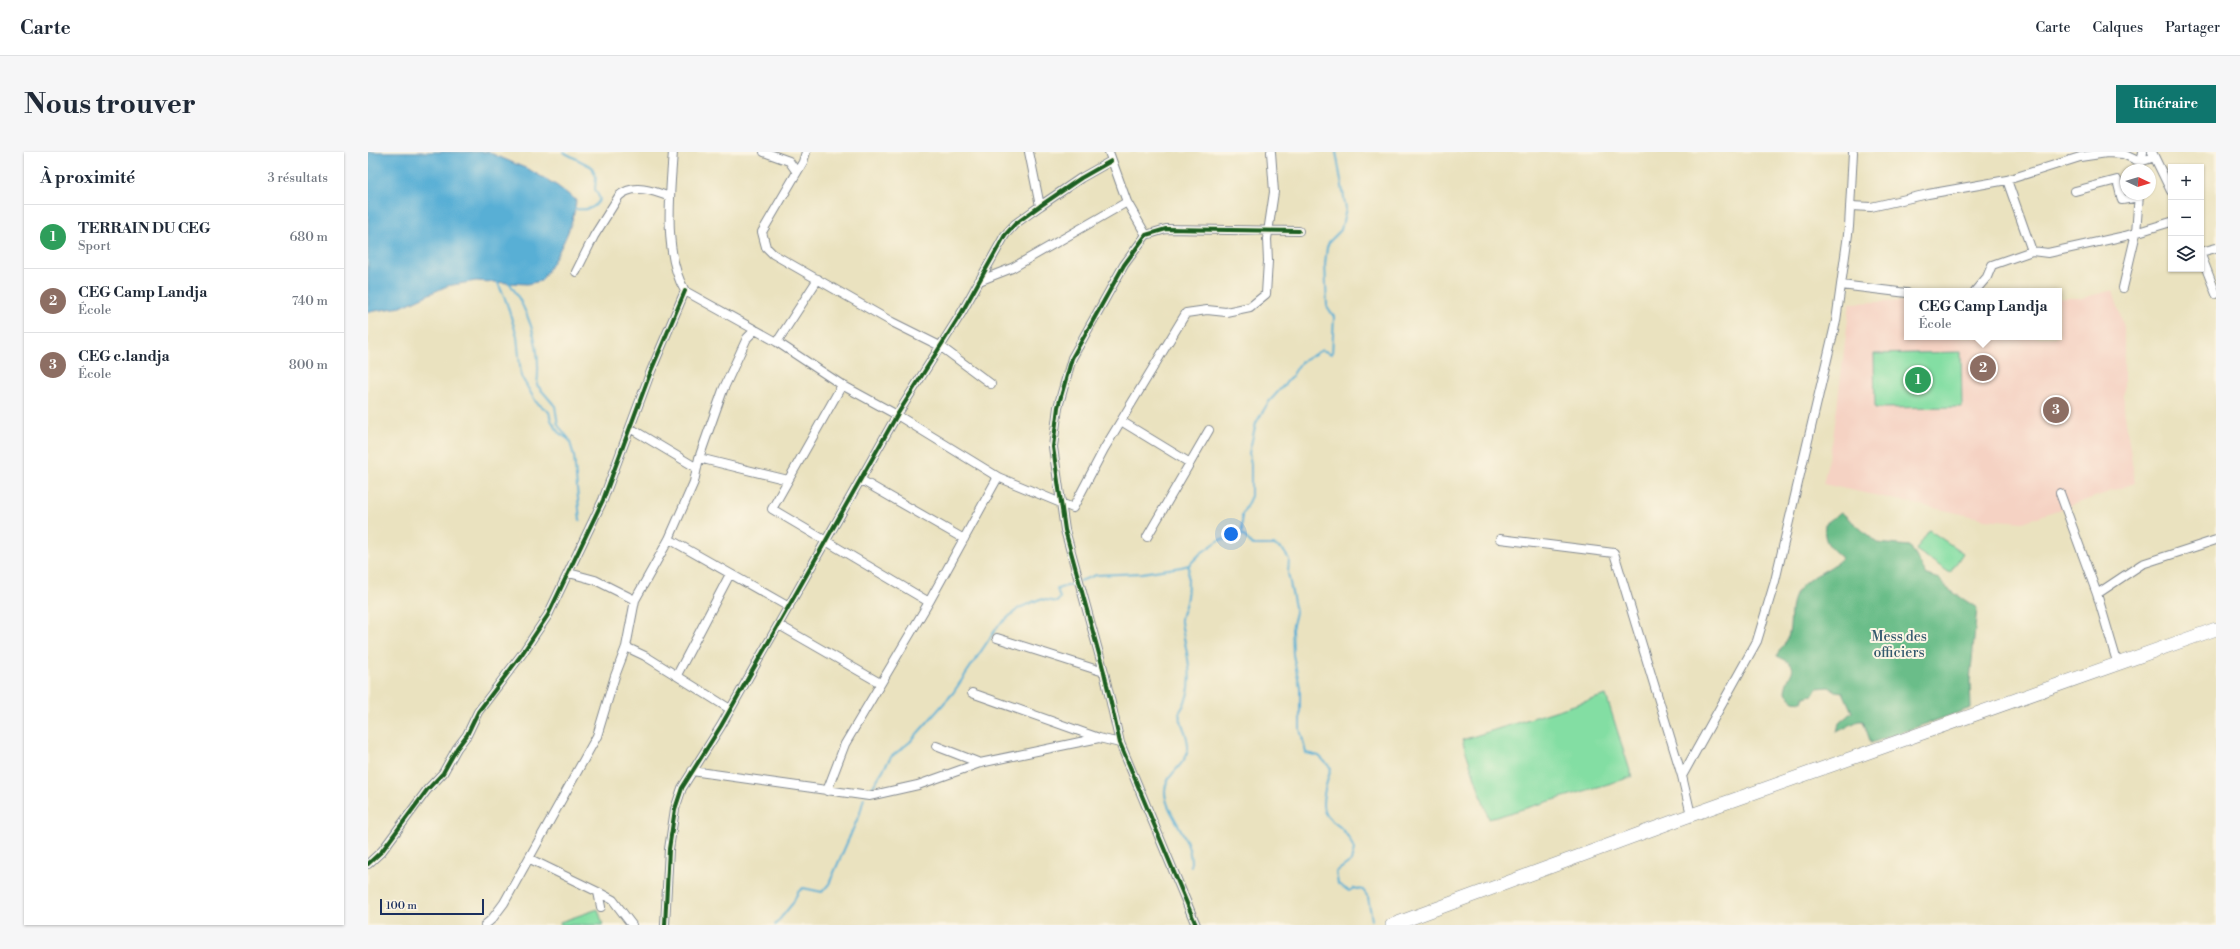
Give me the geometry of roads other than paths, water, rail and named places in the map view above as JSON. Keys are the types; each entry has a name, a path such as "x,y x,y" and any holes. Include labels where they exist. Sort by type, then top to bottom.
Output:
{"highway":[{"path":"1392,925 1691,815 2118,665 2216,629"}],"street":[{"path":"673,152 670,197 673,255 679,281 685,291 777,342 842,385 897,415 998,477 1073,508 1121,421 1186,313 1207,310 1226,312 1250,307 1266,294 1267,230 1274,192 1271,152"},
{"path":"764,152 789,161 796,171"},
{"path":"806,152 803,162 796,171 762,232 766,247 773,254 892,322 940,346 991,384"},
{"path":"1029,152 1040,206"},
{"path":"1109,152 1127,202 1146,235"},
{"path":"1682,776 1757,641 1775,581 1836,320 1850,206 1853,152"},
{"path":"2140,164 2143,152"},
{"path":"1850,206 1871,207 1928,194 2007,180 2080,157 2108,153 2123,154 2137,164"},
{"path":"2142,164 2153,155 2168,185"},
{"path":"665,925 669,849 675,809 682,788 730,709 760,654 779,625 897,415 979,281 1005,235 1015,224 1040,206 1081,178 1111,161"},
{"path":"2007,180 2032,251"},
{"path":"2075,191 2117,180 2120,192"},
{"path":"576,272 594,236 619,196 625,190 637,188 670,197"},
{"path":"2123,288 2136,233 2139,200"},
{"path":"979,281 1012,268 1127,202"},
{"path":"1978,288 1987,277 1992,265 2032,251 2048,253 2136,233 2168,223"},
{"path":"1196,925 1120,743 1104,672 1064,530 1054,447 1058,407 1072,358 1120,272 1146,235 1166,229 1299,230"},
{"path":"2204,253 2216,248"},
{"path":"2204,262 2216,294"},
{"path":"777,342 818,279"},
{"path":"1841,285 1904,293"},
{"path":"368,864 382,852 427,790 443,773 457,748 468,735 478,712 522,654 548,615 603,500 651,371 685,291"},
{"path":"484,925 492,919 504,903 597,736 615,676 626,647 635,600 669,538 694,482 699,458 729,376 747,338 754,330"},
{"path":"842,385 772,509 929,602"},
{"path":"1121,421 1190,462"},
{"path":"630,428 697,468"},
{"path":"1147,537 1210,430"},
{"path":"699,458 788,480"},
{"path":"827,791 845,744 929,602 998,477"},
{"path":"861,480 964,539"},
{"path":"2060,494 2097,594 2118,665"},
{"path":"669,538 789,607"},
{"path":"1500,539 1614,553 1682,776 1691,815"},
{"path":"2097,594 2142,564 2216,540"},
{"path":"569,573 595,580 635,600"},
{"path":"677,675 730,574"},
{"path":"779,625 880,683"},
{"path":"997,638 1104,672"},
{"path":"626,647 677,675 730,709"},
{"path":"972,693 1099,738 1120,743"},
{"path":"692,770 865,796 918,785 980,763 1099,738"},
{"path":"936,746 980,763"},
{"path":"530,858 613,900 632,925"},
{"path":"598,892 601,907"}],"water":[{"path":"368,152 488,152 530,170 556,185 576,200 575,211 568,232 553,263 541,281 527,284 476,281 447,286 401,307 368,312"}],"waterway":[{"path":"563,152 592,167 596,177 595,189 600,199 598,203 589,208 575,209"},
{"path":"1336,152 1346,209 1341,230 1329,242 1327,247 1325,264 1327,306 1334,317 1332,354 1322,350 1301,362 1292,376 1268,403 1256,423 1249,453 1251,464 1251,496 1242,515 1242,534 1253,545 1274,545 1283,550 1289,559 1288,573 1296,612 1292,629 1293,655 1300,687 1300,729 1306,753 1319,756 1331,768 1324,795 1323,808 1329,818 1345,833 1354,849 1351,861 1336,872 1338,884 1349,891 1354,888 1363,890 1368,897 1372,920"},
{"path":"497,281 506,301 517,336 521,376 536,402 549,412 551,420 559,433 568,439"},
{"path":"509,282 523,306 536,344 538,358 537,385 555,406 558,425 569,439 574,456 580,520"},
{"path":"1080,581 1096,575 1142,573 1189,565 1201,553 1221,539 1235,540 1242,534"},
{"path":"1189,565 1187,597 1181,622 1188,657 1190,680 1185,702 1179,713 1186,735 1188,749 1184,760 1168,780 1165,791 1169,808 1187,844 1191,866"},
{"path":"866,794 872,788 891,757 910,742 953,693 998,626 1019,608 1040,599 1057,602 1060,598 1057,589 1076,583"},
{"path":"775,925 793,903 798,892 803,888 822,892 829,884 860,813 864,798"}],"place":[{"name":"CEG Camp Landja","path":"1983,368"},
{"name":"TERRAIN DU CEG","path":"1918,380"},
{"name":"CEG c.landja","path":"2056,410"}],"park label":[{"name":"Mess des officiers","path":"1899,646"}]}
